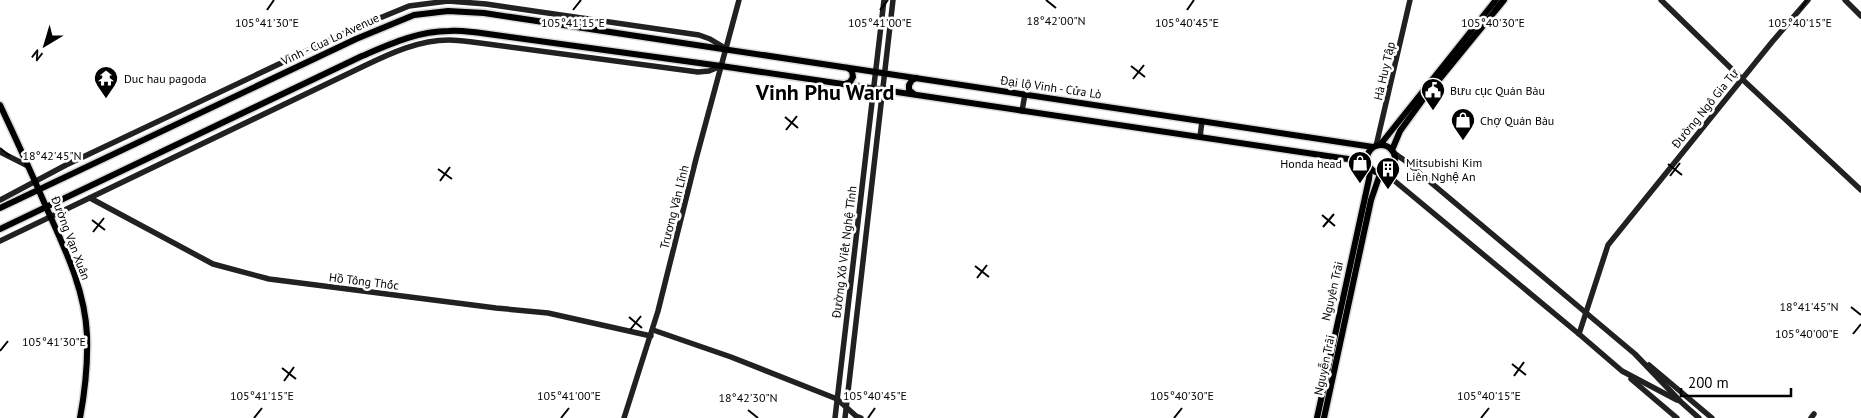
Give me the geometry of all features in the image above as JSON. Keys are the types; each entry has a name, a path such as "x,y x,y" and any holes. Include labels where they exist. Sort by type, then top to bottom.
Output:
{"main road":[{"path":"1368,166 1368,154 1377,146 1496,0"},
{"path":"1348,286 1375,184 1382,174 1394,165 1393,152 1400,131 1424,98 1504,0"},
{"name":"Vinh - Cua Lo Avenue","path":"0,208 347,43 414,15 448,11 484,13 725,48"},
{"path":"0,229 362,56 394,42 420,34 449,31 480,33 721,66 1200,137 1368,166 1382,174"},
{"name":"Đại lộ Vinh - Cửa Lò","path":"725,48 847,68 1377,146"},
{"path":"844,84 850,82 853,77 852,71 847,68"},
{"path":"916,95 910,90 909,85 912,80 918,78"},
{"name":"Đường Vạn Xuân","path":"0,105 40,189 74,271 85,316 87,334 87,374 80,418"},
{"path":"1377,146 1393,152"},
{"name":"Nguyên Trãi","path":"1317,418 1329,375 1348,286 1369,179 1368,166"},
{"name":"Nguyễn Trãi","path":"1324,418 1329,375"}],"street":[{"name":"Trương Văn Lĩnh","path":"624,418 652,333 738,0"},
{"name":"Đường Xô Viết Nghệ Tĩnh","path":"834,418 884,0"},
{"name":"Đường Xô Viết Nghệ Tĩnh","path":"845,418 893,0"},
{"name":"Hà Huy Tập","path":"1377,146 1410,0"},
{"path":"1661,0 1861,190"},
{"name":"Đường Ngô Gia Tự","path":"1580,334 1585,312 1608,245 1808,0"},
{"path":"1845,0 1861,16"},
{"path":"0,200 35,181 353,29 409,6 448,1 486,4 699,35 725,48"},
{"path":"0,241 364,66 399,50 422,43 448,40 480,43 698,72 709,71 721,66"},
{"path":"1022,111 1024,94"},
{"path":"1200,137 1202,121"},
{"path":"0,152 28,166"},
{"path":"1393,152 1635,354 1668,379 1712,418"},
{"path":"1382,174 1580,334 1677,418"},
{"name":"Hồ Tông Thốc","path":"90,198 213,264 269,279 548,313 652,333 731,358 837,399 856,416 861,418"},
{"path":"1635,354 1699,418"},
{"path":"1622,372 1681,402"}],"place":[{"name":"Duc hau pagoda","path":"106,99"},
{"name":"Bưu cục Quán Bàu","path":"1433,111"},
{"name":"Chợ Quán Bàu","path":"1463,141"},
{"name":"Honda head","path":"1360,184"},
{"name":"Mitsubishi Kim Liên Nghệ An","path":"1388,190"}],"district":[{"name":"Vinh Phu Ward","path":"825,92"}]}
